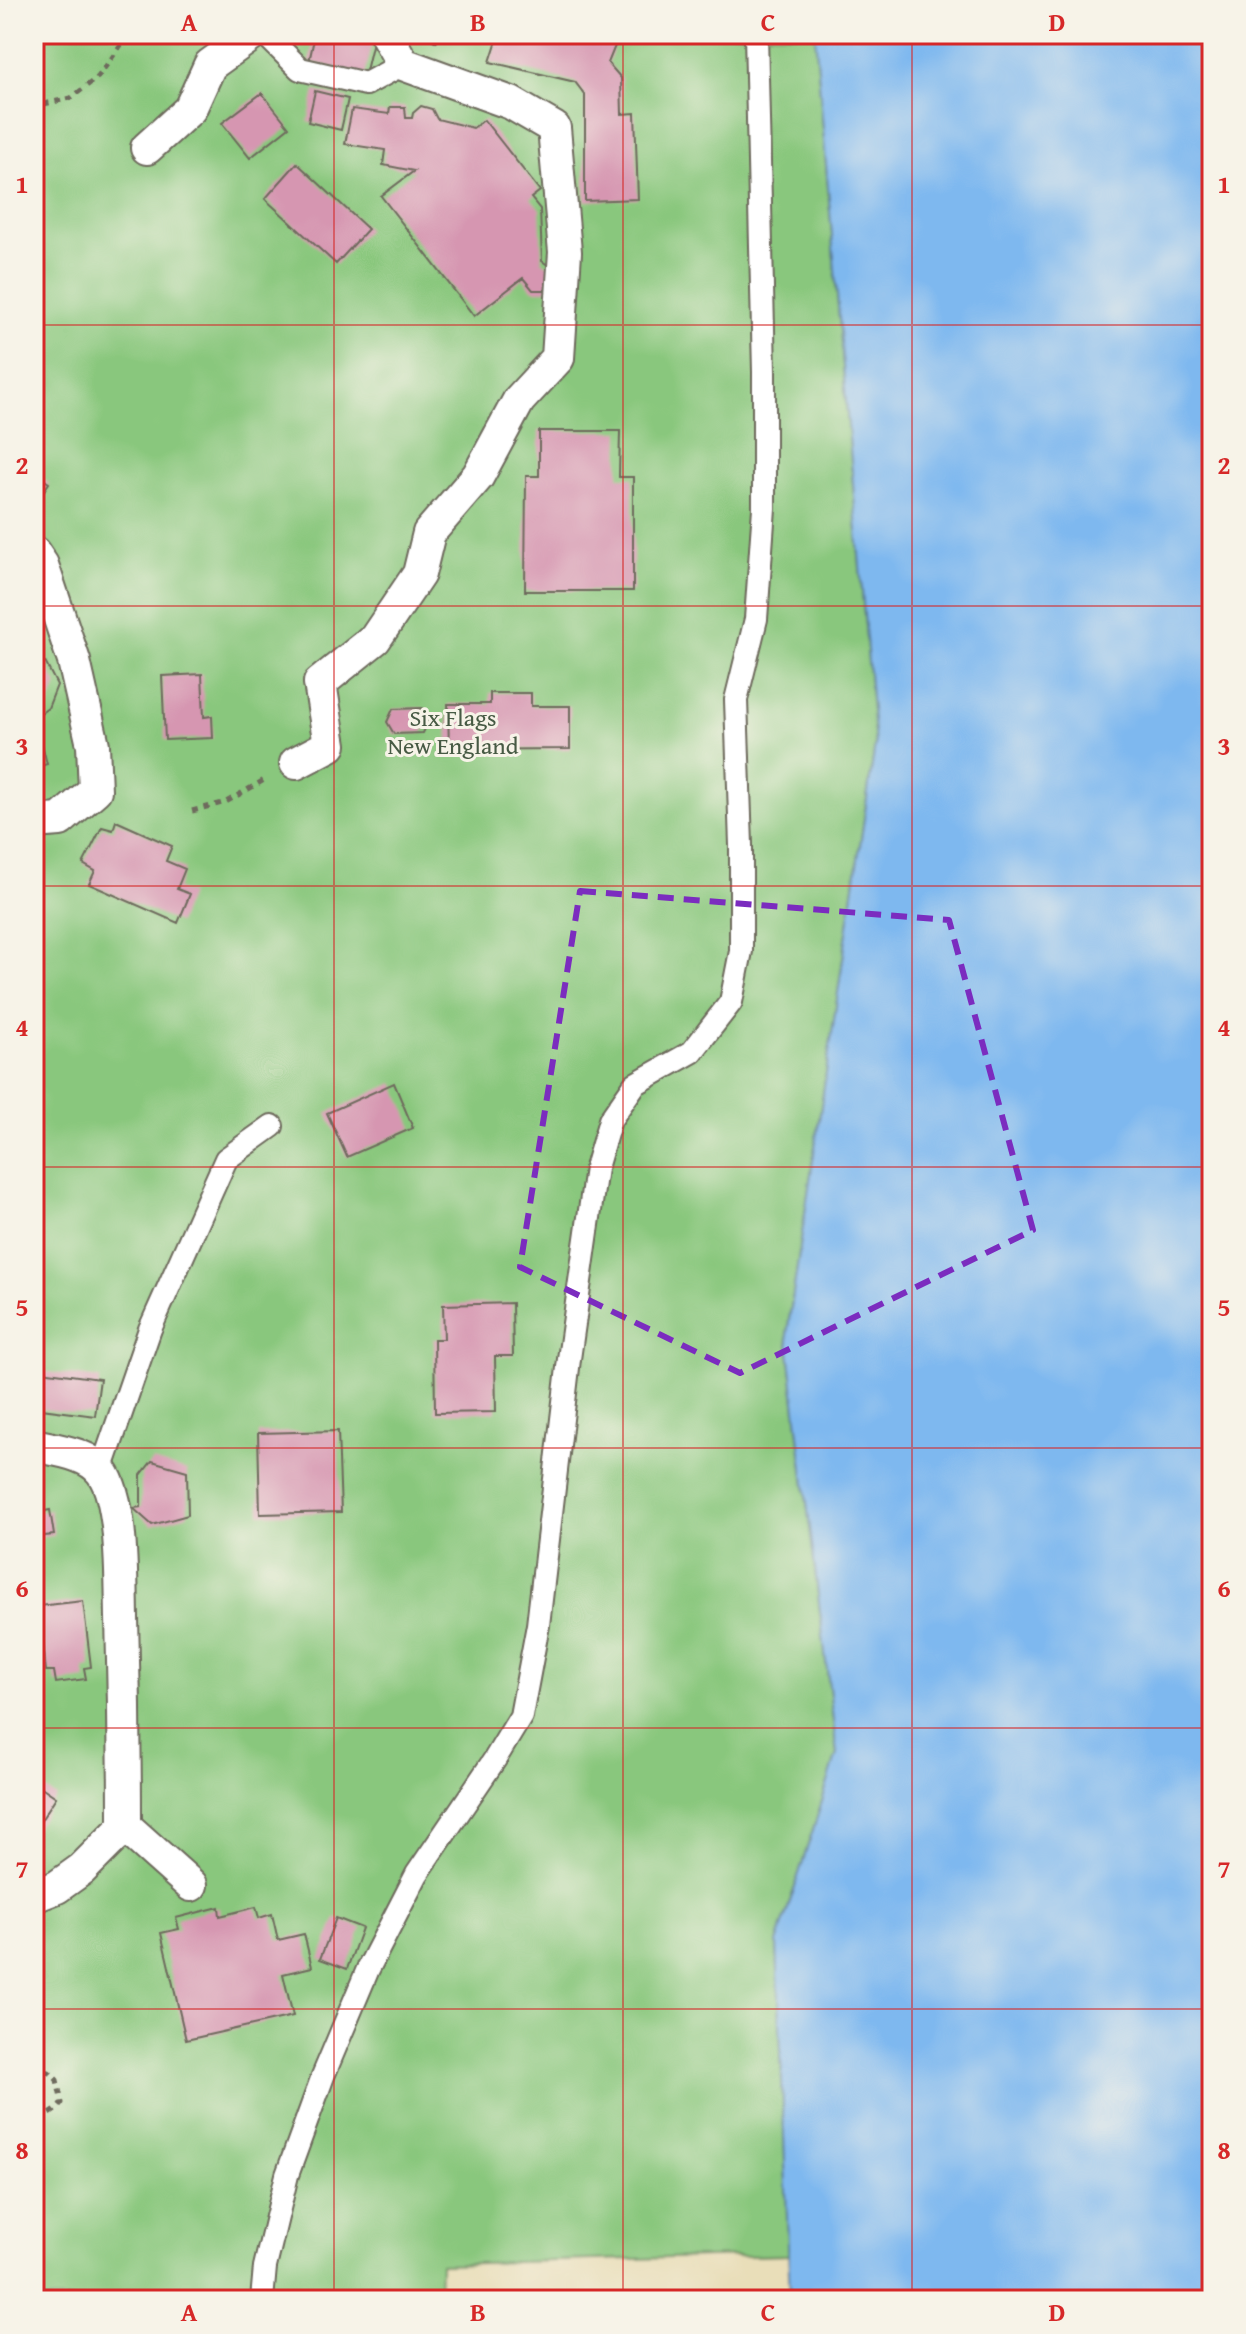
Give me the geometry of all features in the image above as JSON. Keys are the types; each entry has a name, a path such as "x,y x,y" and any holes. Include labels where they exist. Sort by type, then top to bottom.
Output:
{"street":[{"path":"147,148 190,109 210,65 253,34"},
{"path":"296,763 330,745 320,683 375,639 419,574 429,533 478,476 519,400 558,358 565,252 554,128 511,103 403,64 386,34"},
{"path":"34,553 42,565 74,661 93,745 95,790 60,820 34,822"},
{"path":"34,1445 83,1459 101,1471 114,1504 120,1546 125,1712 125,1826 82,1869 57,1887 34,1896"},
{"path":"125,1826 191,1885"}],"lane":[{"path":"265,34 300,69 366,84 403,64"},
{"path":"262,2300 265,2267 287,2175 323,2076 368,1969 417,1874 521,1716 538,1625 567,1375 596,1168 610,1120 635,1084 692,1052 731,1002 741,951 736,700 756,619 764,508 756,34"},
{"path":"101,1471 150,1329 226,1159 272,1126"}],"path":[{"path":"34,109 35,106 71,98 98,77 129,34 160,39"},
{"path":"192,811 226,802 296,763"},
{"path":"34,2071 49,2072 57,2080 62,2103 50,2115 34,2121"}],"highlighted area":[{"path":"580,891 949,920 1033,1230 740,1373 520,1267"}],"green space":[{"name":"Six Flags New England","path":"34,34 815,34 875,745 787,1334 837,1754 777,1943 789,2255 440,2264 439,2300 34,2300"}],"water":[{"path":"815,34 1212,34 1212,2300 790,2300 777,1943 837,1754 787,1334 875,745"}],"building":[{"path":"315,34 363,34 374,37 365,75 309,62"},
{"path":"423,34 441,34 436,42"},
{"path":"499,34 619,36 608,63 621,78 622,114 635,113 638,199 585,201 585,95 575,82 490,62"},
{"path":"315,91 348,99 341,130 308,122"},
{"path":"262,93 289,127 250,158 222,123"},
{"path":"421,106 432,109 437,119 473,128 484,120 540,191 531,198 540,209 542,261 552,268 553,282 546,290 533,290 523,278 474,316 381,196 414,171 383,165 385,150 345,144 352,109 389,114 390,107 405,107 406,118 412,118"},
{"path":"297,163 368,229 336,264 265,199"},
{"path":"539,431 620,431 619,477 633,477 633,591 525,591 526,476 539,476"},
{"path":"34,473 49,483 34,506"},
{"path":"34,662 45,662 57,685 48,708 41,713 34,713"},
{"path":"202,674 204,717 212,716 213,738 165,740 162,676"},
{"path":"490,693 531,693 531,706 570,706 570,749 449,750 448,704 490,704"},
{"path":"422,708 430,718 423,733 394,734 387,722 393,709"},
{"path":"42,744 47,764 34,768 34,746"},
{"path":"116,821 172,846 166,861 185,869 177,889 190,894 178,923 89,884 95,871 83,864 102,827 113,830"},
{"path":"394,1083 413,1128 347,1157 327,1113"},
{"path":"512,1303 513,1356 495,1356 496,1412 435,1413 434,1339 444,1339 443,1305"},
{"path":"34,1370 100,1379 95,1416 34,1408"},
{"path":"338,1431 341,1512 260,1514 258,1433"},
{"path":"152,1461 187,1471 188,1515 152,1525 133,1508 141,1507 141,1475"},
{"path":"50,1510 54,1535 34,1537 34,1513"},
{"path":"83,1601 91,1667 84,1668 86,1679 56,1683 54,1671 46,1671 39,1606"},
{"path":"34,1782 56,1797 34,1831"},
{"path":"219,1907 220,1916 256,1907 259,1918 272,1914 278,1940 304,1934 312,1967 283,1974 293,2016 186,2040 161,1933 179,1929 176,1918"},
{"path":"336,1918 362,1928 347,1969 320,1959"}]}
